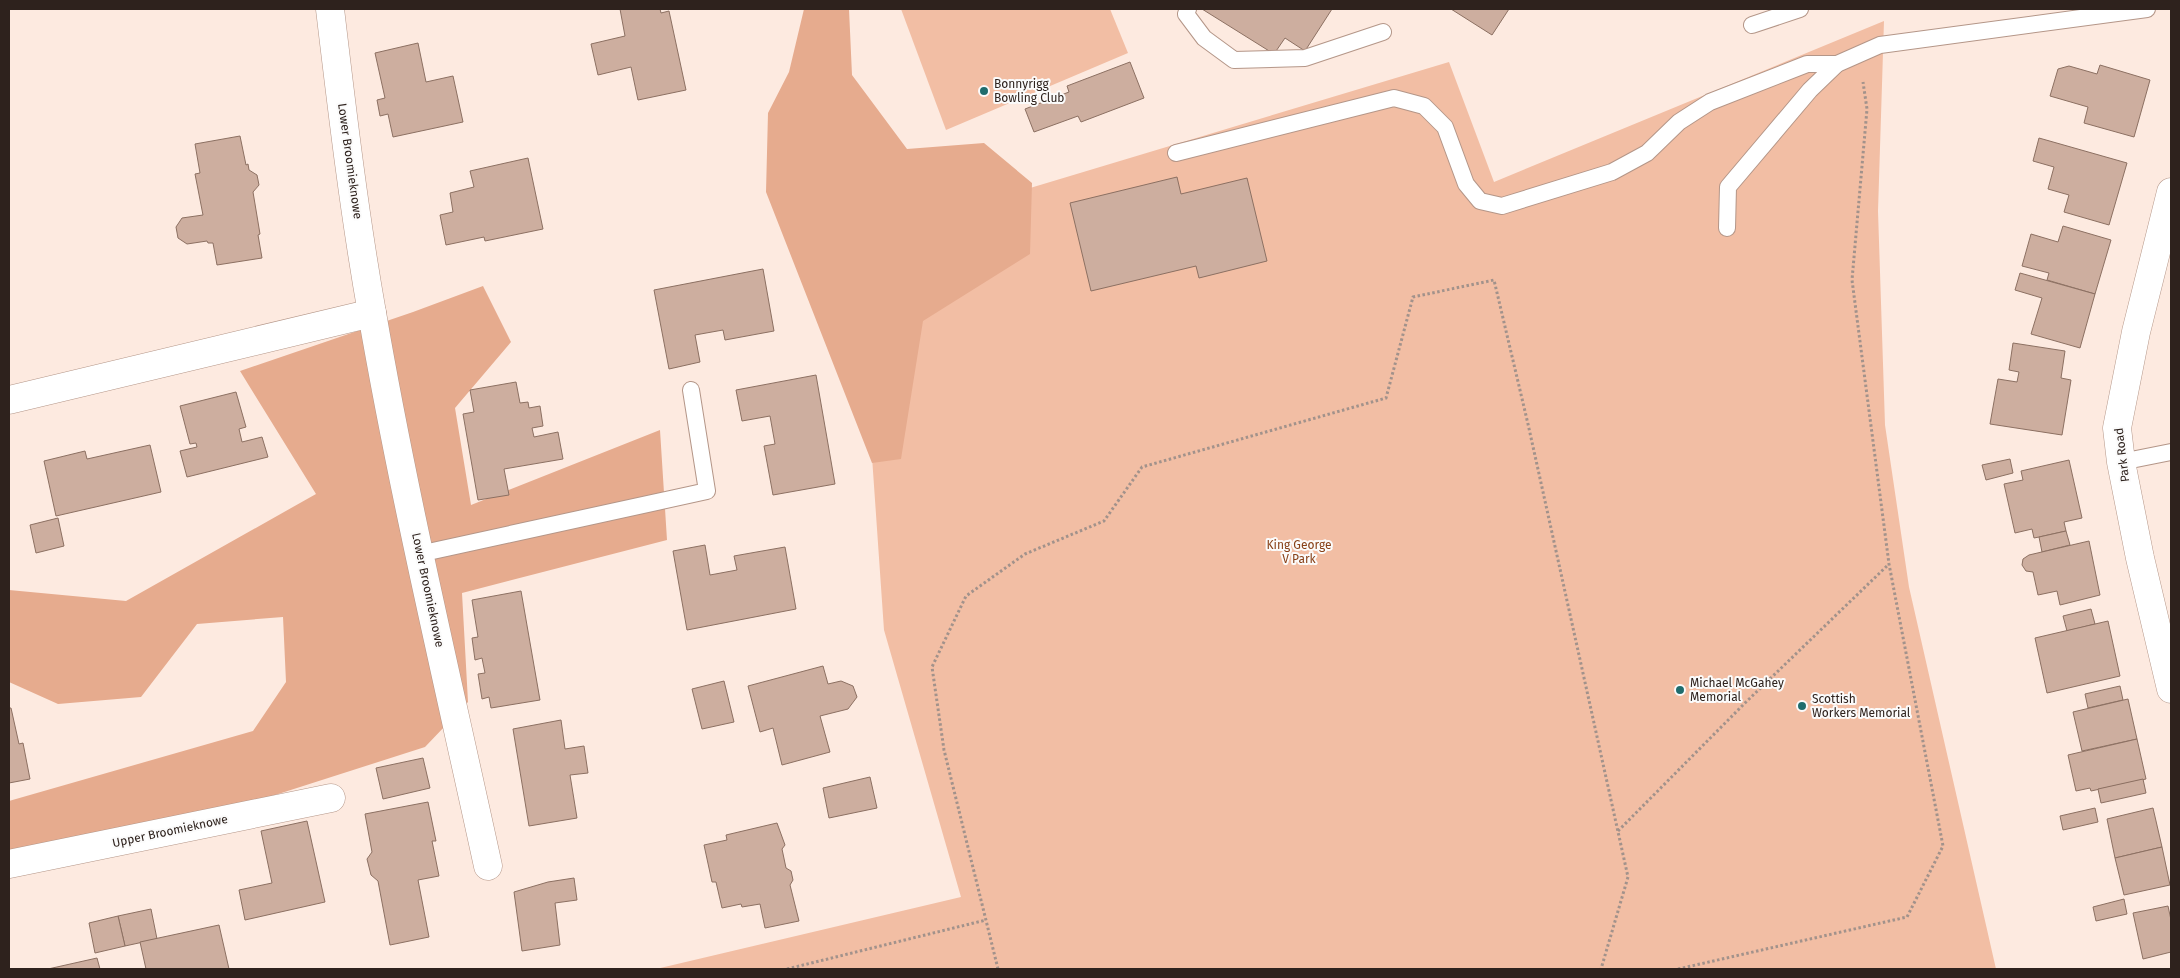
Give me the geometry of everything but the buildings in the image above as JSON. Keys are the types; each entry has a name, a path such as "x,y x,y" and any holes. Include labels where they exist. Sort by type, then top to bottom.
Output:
{"street":[{"name":"Lower Broomieknowe","path":"330,9 350,174 372,313 419,554 488,866"},
{"name":"Park Road","path":"2171,192 2122,397 2117,428 2121,462 2140,558 2171,689"},
{"path":"9,400 372,313"},
{"name":"Upper Broomieknowe","path":"9,864 331,798"}],"lane":[{"path":"1188,9 1186,14 1204,38 1234,60 1305,58 1383,32"},
{"path":"1752,25 1800,9"},
{"path":"1727,228 1728,187 1810,90 1837,64 1880,45 2147,9"},
{"path":"1176,153 1394,98 1424,106 1445,128 1466,184 1480,201 1502,206 1612,172 1647,153 1679,122 1710,102 1807,64 1837,64"},
{"path":"419,554 707,490 691,390"},
{"path":"2121,462 2171,452"}],"path":[{"path":"1678,969 1907,917 1944,846 1889,564 1852,280 1867,110 1860,54"},
{"path":"998,969 944,750 932,667 966,596 1025,554 1104,521 1142,467 1386,398 1413,297 1494,280 1528,424 1628,877 1601,969"},
{"path":"1618,832 1746,702 1889,564"},
{"path":"787,969 986,920"}],"green space":[{"name":"Bonnyrigg Bowling Club","path":"901,9 1110,9 1128,53 946,130"},
{"name":"King George V Park","path":"1884,21 1878,211 1885,425 1909,587 1996,969 656,969 961,897 884,630 857,240 1449,62 1494,182"}],"shaded area":[{"path":"804,9 849,9 852,75 907,149 984,143 1032,183 1030,254 923,321 901,459 872,463 766,192 768,113 789,72"},
{"path":"483,286 511,342 455,408 471,505 660,430 667,540 462,593 468,702 425,747 22,876 9,866 9,801 253,731 286,682 283,617 197,624 141,697 58,704 9,682 9,590 126,601 316,494 240,371"}],"place":[{"name":"Bonnyrigg Bowling Club","path":"984,91"},
{"name":"Michael McGahey Memorial","path":"1680,690"},
{"name":"Scottish Workers Memorial","path":"1802,706"}]}
